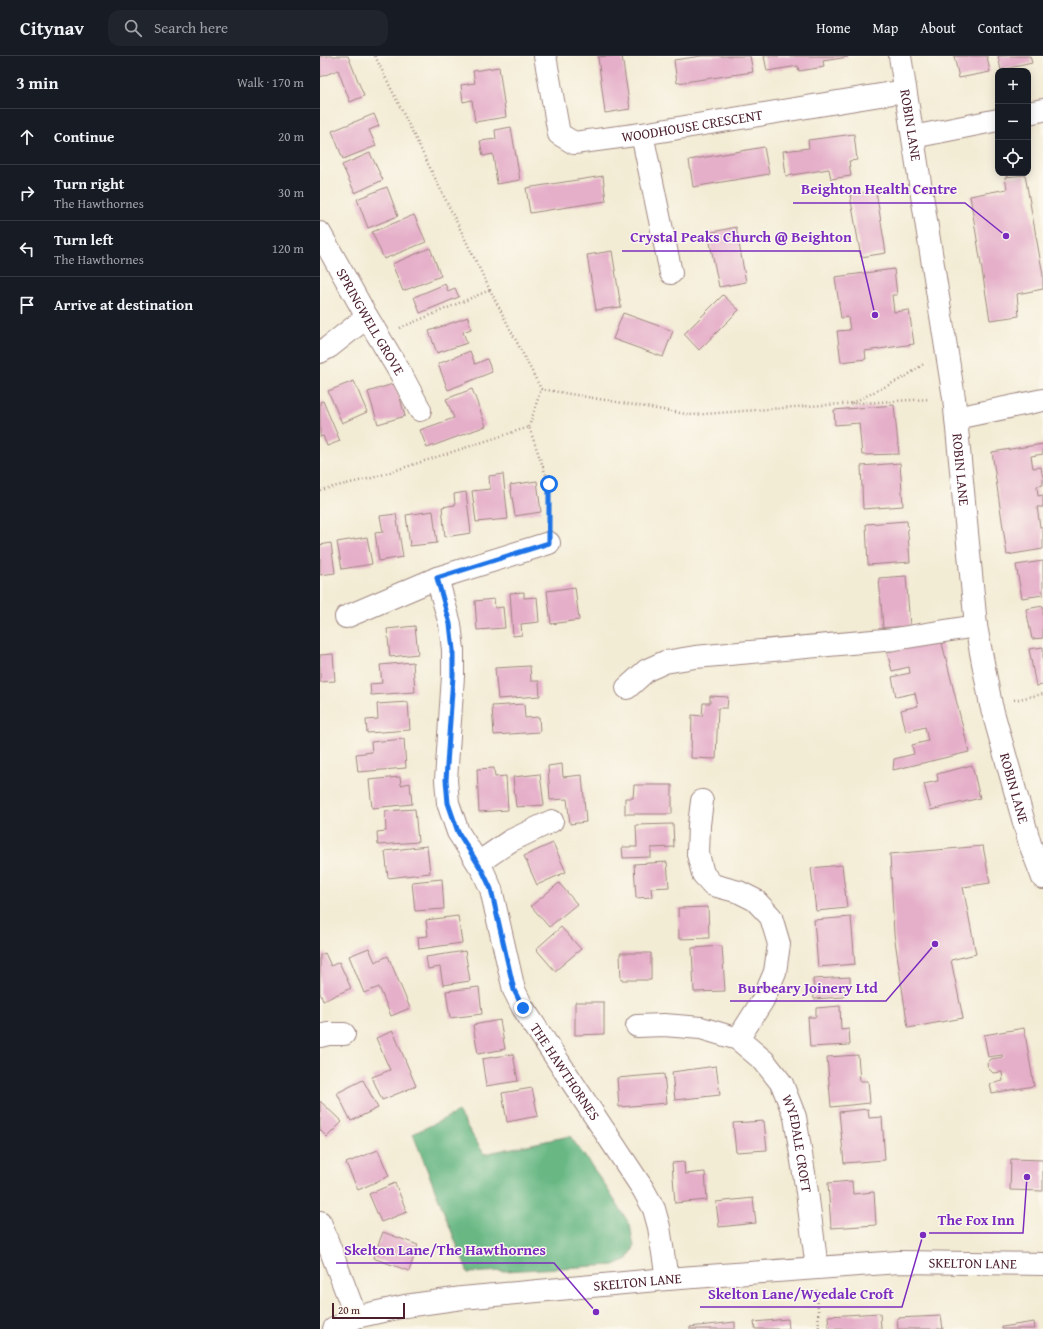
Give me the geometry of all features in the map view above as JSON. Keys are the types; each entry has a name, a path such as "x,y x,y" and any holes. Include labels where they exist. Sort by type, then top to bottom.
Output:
{"street":[{"name":"WOODHOUSE CRESCENT","path":"545,56 559,134 574,143 642,134 906,91"},
{"name":"ROBIN LANE","path":"900,56 955,408 976,626 991,705 1037,842 1043,878"},
{"path":"1031,112 1043,110"},
{"path":"913,137 995,121"},
{"path":"642,134 670,273"},
{"name":"SPRINGWELL GROVE","path":"320,233 366,317 380,337 420,410"},
{"path":"320,352 329,347 366,317"},
{"path":"955,408 1043,400"},
{"path":"346,618 437,578 549,543"},
{"name":"THE HAWTHORNES","path":"437,578 450,624 453,650 453,676 446,780 448,803 458,832 478,863 491,889 514,990 523,1008 643,1189 654,1210 659,1227 667,1279"},
{"path":"627,688 647,670 665,662 695,657 896,639 976,626"},
{"path":"702,801 698,854 703,874 714,884 739,892 755,900 771,917 779,944 775,972 763,1000 738,1040"},
{"path":"478,863 510,841 552,820"},
{"name":"WYEDALE CROFT","path":"637,1026 664,1025 701,1028 738,1040 764,1061 782,1084 795,1117 817,1268"},
{"path":"320,1036 328,1034 344,1034"},
{"path":"320,1222 356,1317"},
{"name":"SKELTON LANE","path":"334,1329 356,1317 405,1306 462,1298 667,1279 899,1262 1043,1264"}],"path":[{"path":"375,56 490,290 542,389 529,427 549,484 549,543"},
{"path":"380,337 490,290"},
{"path":"850,404 906,376 946,348"},
{"path":"542,389 692,415 850,404 955,408"},
{"path":"320,490 372,478 529,427"},
{"path":"991,705 1043,694"},
{"path":"817,1268 819,1329"}],"green space":[{"path":"458,1112 484,1154 570,1136 601,1179 630,1225 634,1247 628,1259 614,1265 468,1273 413,1134"}],"building":[{"path":"320,56 348,56 364,96 350,102 338,70 320,77"},
{"path":"622,56 630,109 605,113 598,57"},
{"path":"702,56 750,56 753,72 677,83 674,60"},
{"path":"764,56 848,57 823,61 824,67 799,71 798,66 767,71"},
{"path":"954,56 987,56 990,72 959,78"},
{"path":"998,56 1030,56 1032,63 1010,68 1001,68"},
{"path":"499,67 506,117 475,122 472,100 463,102 461,85 475,83 473,71"},
{"path":"374,114 379,126 369,130 376,146 343,159 332,131"},
{"path":"511,127 520,180 497,184 493,154 483,156 480,141 496,139 495,130"},
{"path":"854,134 857,160 849,161 851,176 831,179 829,169 786,176 783,151 809,148 808,140"},
{"path":"764,147 769,174 693,187 689,160"},
{"path":"370,153 383,180 355,193 342,165"},
{"path":"603,176 606,201 530,213 526,188"},
{"path":"1025,176 1043,275 1043,289 1017,294 1019,316 990,320 970,196 1007,189 1005,177"},
{"path":"387,187 398,216 368,228 357,199"},
{"path":"876,191 886,253 861,257 850,195"},
{"path":"414,215 426,242 384,259 372,232"},
{"path":"736,227 746,282 719,287 708,233"},
{"path":"430,248 441,276 403,291 392,264"},
{"path":"612,251 621,307 596,310 587,255"},
{"path":"894,269 897,295 892,295 894,312 909,310 914,344 865,351 866,359 841,362 837,331 850,330 848,317 841,318 835,277"},
{"path":"445,284 448,291 455,288 459,297 420,313 414,297"},
{"path":"723,295 739,310 699,350 684,334"},
{"path":"623,313 673,331 663,357 613,339"},
{"path":"468,317 471,329 463,332 467,343 437,353 429,331"},
{"path":"470,351 475,364 487,359 492,372 448,390 438,364"},
{"path":"354,381 367,412 342,423 328,391"},
{"path":"396,383 405,416 378,424 368,392"},
{"path":"472,389 486,426 427,448 420,430 454,418 446,399"},
{"path":"323,401 340,441 327,446 323,436 320,437 320,402"},
{"path":"894,405 899,454 862,455 859,423 835,425 834,410"},
{"path":"1043,444 1043,454 1031,456 1033,468 1041,467 1043,478 1043,485 1037,486 1038,496 1043,495 1043,507 1037,507 1040,527 1043,527 1043,549 1007,555 992,452"},
{"path":"900,463 903,506 863,509 861,466"},
{"path":"503,474 508,519 476,522 472,491 490,489 489,476"},
{"path":"537,481 541,512 515,516 510,485"},
{"path":"466,492 471,533 445,537 442,507 455,505 454,494"},
{"path":"433,511 437,543 410,546 406,515"},
{"path":"396,514 403,557 379,561 375,533 383,532 380,516"},
{"path":"907,521 910,562 868,565 866,524"},
{"path":"367,537 372,564 342,569 337,542"},
{"path":"331,543 335,573 320,575 320,545"},
{"path":"1043,561 1043,595 1022,598 1016,565"},
{"path":"906,576 910,626 883,628 879,578"},
{"path":"575,587 579,620 551,624 547,591"},
{"path":"524,592 524,598 537,597 539,622 521,624 522,635 513,636 510,593"},
{"path":"494,599 495,608 503,607 505,628 477,630 475,601"},
{"path":"1043,606 1043,638 1032,639 1026,609"},
{"path":"415,626 418,654 390,657 387,629"},
{"path":"941,639 969,752 893,770 894,759 914,754 912,745 928,741 925,727 906,732 901,710 918,706 915,693 896,697 892,677 910,673 909,667 892,671 887,652"},
{"path":"1043,647 1043,685 1036,686 1029,649"},
{"path":"333,654 335,681 320,682 320,655"},
{"path":"413,662 415,692 371,695 370,684 382,683 380,665"},
{"path":"530,666 531,681 539,681 540,696 498,699 495,668"},
{"path":"710,696 728,697 727,708 718,708 716,759 691,758 692,715 702,716 703,703 710,703"},
{"path":"408,702 410,730 367,733 366,720 378,719 377,704"},
{"path":"524,704 525,718 539,717 540,732 494,735 492,706"},
{"path":"404,739 406,768 358,772 356,754 372,752 371,742"},
{"path":"562,764 563,777 582,775 586,822 570,824 567,799 550,800 548,766"},
{"path":"972,765 980,798 931,810 924,784 938,781 937,774"},
{"path":"494,768 495,777 506,776 508,810 479,812 477,769"},
{"path":"540,774 544,805 516,807 513,777"},
{"path":"400,777 401,785 410,783 412,804 372,808 369,780"},
{"path":"634,785 672,785 672,814 625,814 625,798 633,798"},
{"path":"415,809 418,842 378,845 377,832 386,831 385,811"},
{"path":"673,824 674,847 651,848 651,857 623,858 622,847 637,847 636,825"},
{"path":"553,843 566,872 537,885 524,856"},
{"path":"427,846 430,873 388,878 385,851"},
{"path":"983,846 990,883 963,887 976,954 951,960 963,1018 908,1028 894,934 890,854"},
{"path":"667,862 669,887 651,888 652,897 636,898 634,864"},
{"path":"842,865 847,908 816,911 811,868"},
{"path":"442,879 444,909 415,911 412,882"},
{"path":"559,883 577,904 549,927 531,906"},
{"path":"708,907 709,938 679,939 678,908"},
{"path":"458,916 462,943 419,949 418,937 428,936 426,920"},
{"path":"851,917 855,964 818,967 814,920"},
{"path":"561,927 581,949 555,971 536,949"},
{"path":"722,946 725,991 694,992 692,948"},
{"path":"369,948 375,962 388,956 410,1008 391,1016 379,987 364,993 349,956"},
{"path":"465,951 470,981 443,985 440,967 428,969 426,957"},
{"path":"325,953 331,966 339,962 351,988 323,1001 320,993 320,955"},
{"path":"620,953 651,953 651,980 621,980"},
{"path":"850,977 850,986 844,987 844,997 814,999 813,979"},
{"path":"479,987 482,1014 450,1018 446,991"},
{"path":"575,1002 604,1002 604,1034 575,1035"},
{"path":"840,1006 841,1030 849,1029 850,1045 810,1047 808,1017 816,1017 816,1008"},
{"path":"500,1020 505,1049 478,1054 473,1025"},
{"path":"1024,1028 1034,1086 992,1093 990,1084 1003,1081 1002,1072 993,1073 988,1068 987,1064 991,1059 1003,1057 1002,1055 988,1057 984,1035"},
{"path":"393,1031 416,1086 382,1100 372,1077 390,1070 376,1038"},
{"path":"513,1054 518,1081 486,1086 482,1059"},
{"path":"858,1055 860,1081 868,1081 870,1103 831,1107 827,1057"},
{"path":"716,1066 720,1095 675,1100 672,1072"},
{"path":"664,1074 667,1103 619,1107 617,1078"},
{"path":"363,1080 378,1108 351,1121 337,1093"},
{"path":"532,1088 538,1116 507,1122 502,1093"},
{"path":"320,1101 342,1122 327,1137 320,1130"},
{"path":"868,1109 869,1118 882,1117 885,1160 844,1163 839,1112"},
{"path":"764,1121 767,1150 736,1152 733,1123"},
{"path":"378,1150 389,1176 358,1190 346,1163"},
{"path":"1011,1159 1043,1160 1043,1191 1010,1190"},
{"path":"684,1162 685,1174 705,1172 707,1200 675,1203 672,1163"},
{"path":"852,1181 853,1194 874,1192 876,1225 831,1228 828,1183"},
{"path":"395,1183 407,1212 381,1222 369,1194"},
{"path":"753,1198 756,1223 719,1227 716,1202"},
{"path":"383,1232 418,1245 409,1271 373,1258"},
{"path":"880,1313 881,1329 829,1329 828,1316"},
{"path":"941,1316 943,1329 898,1329 897,1318"},
{"path":"788,1319 789,1329 755,1329 754,1322"},
{"path":"735,1322 735,1329 690,1329 690,1327"},
{"path":"1034,1322 1035,1329 1002,1329 1002,1327"}],"place":[{"name":"Beighton Health Centre","path":"1006,236"},
{"name":"Crystal Peaks Church @ Beighton","path":"875,315"},
{"name":"Burbeary Joinery Ltd","path":"935,944"},
{"name":"The Fox Inn","path":"1027,1177"},
{"name":"Skelton Lane/Wyedale Croft","path":"923,1235"},
{"name":"Skelton Lane/The Hawthornes","path":"596,1312"}],"route":[{"path":"523,1008 514,990 491,889 483,872 458,832 448,803 446,780 453,676 453,650 450,624 437,578 490,560 549,543 549,484"}]}
